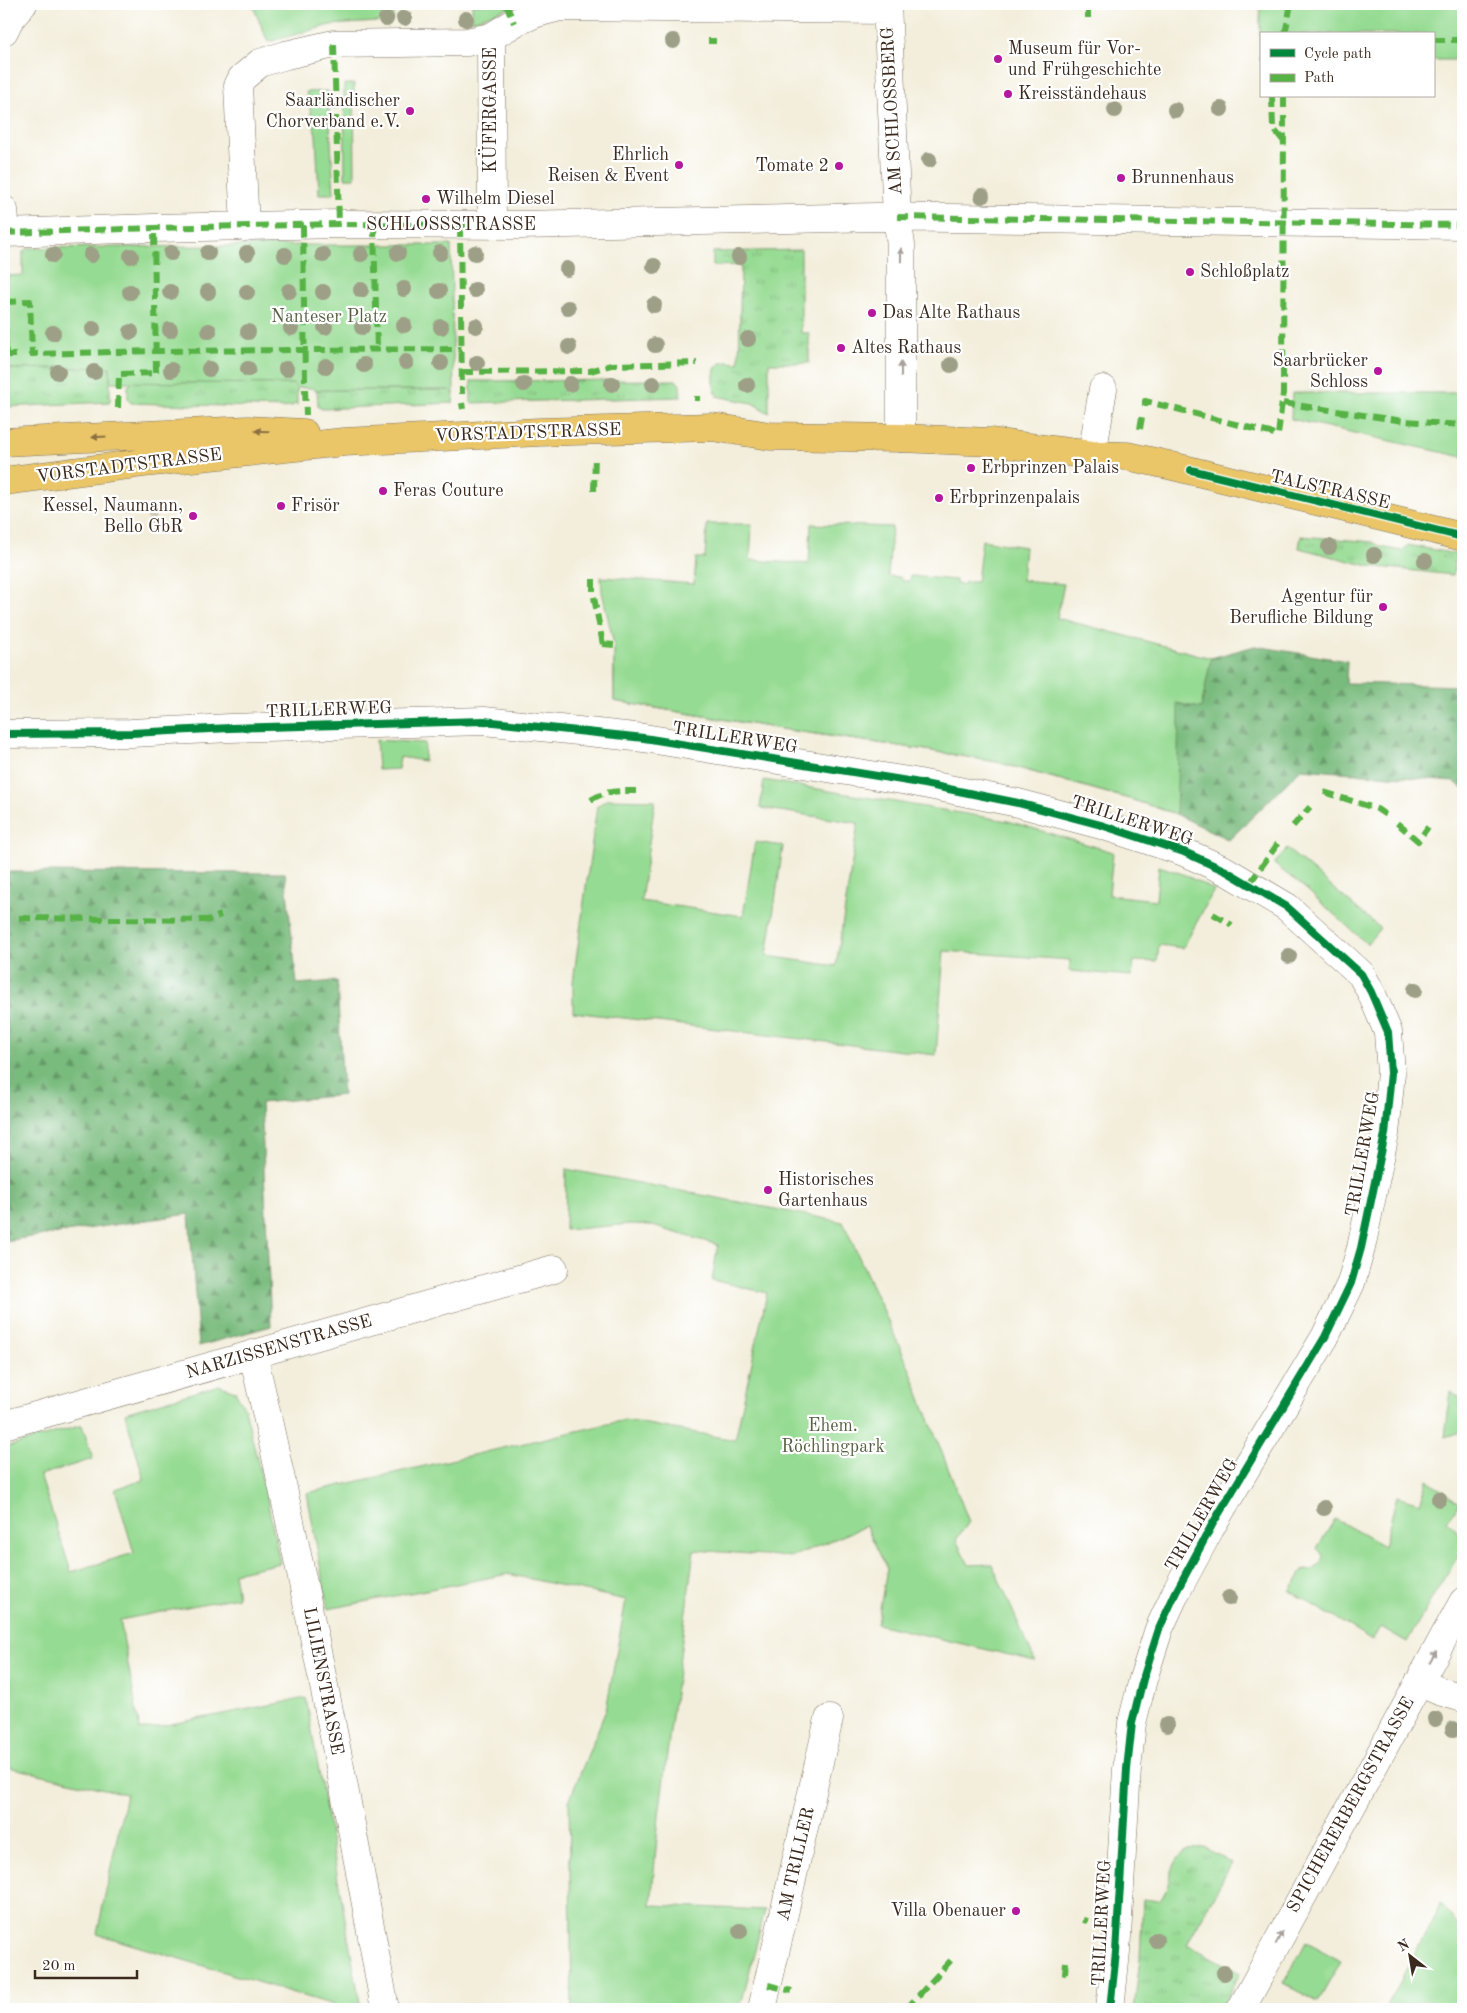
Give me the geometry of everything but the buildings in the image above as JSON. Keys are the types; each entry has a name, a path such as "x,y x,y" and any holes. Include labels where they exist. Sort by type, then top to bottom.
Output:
{"main road":[{"name":"VORSTADTSTRASSE","path":"4,481 344,442 474,434 712,427 731,428 770,436 901,428"},
{"path":"901,428 1092,455"},
{"name":"VORSTADTSTRASSE","path":"4,442 248,430 303,432 344,442"},
{"name":"TALSTRASSE","path":"1092,455 1127,456 1191,470 1463,537"}],"street":[{"path":"4,31 14,13 23,4"},
{"name":"KÜFERGASSE","path":"480,225 491,37 530,16 560,8 887,7"},
{"name":"AM SCHLOSSBERG","path":"887,7 897,217"},
{"path":"245,227 238,86 242,78 260,63 334,44 458,42 491,37"},
{"path":"901,428 901,245 897,217 1463,225"},
{"name":"SCHLOSSSTRASSE","path":"4,221 154,228 339,224 480,225 897,217"},
{"path":"1092,455 1103,389"},
{"name":"TRILLERWEG","path":"4,734 131,733 230,728 484,721 644,738 914,782 1018,803 1101,825 1184,852 1226,871 1287,907 1361,974 1388,1032 1391,1073 1385,1134 1361,1248 1351,1282 1325,1337 1212,1525 1176,1592 1159,1629 1143,1679 1132,1723 1126,1769 1116,1952 1110,2009"},
{"name":"NARZISSENSTRASSE","path":"4,1425 554,1269"},
{"name":"LILIENSTRASSE","path":"253,1354 301,1567 340,1763 384,2009"},
{"name":"SPICHERERBERGSTRASSE","path":"1241,2009 1463,1602"},
{"path":"1419,1682 1438,1691 1463,1698"},
{"name":"AM TRILLER","path":"762,2009 830,1719"}],"green space":[{"path":"252,4 394,4 393,21 330,25 268,42"},
{"path":"472,4 519,4 472,21"},
{"path":"1260,4 1463,4 1463,60 1434,60 1434,32 1260,32"},
{"path":"344,84 354,84 355,178 345,178"},
{"path":"328,91 334,194 319,194 316,135 306,92"},
{"name":"Nanteser Platz","path":"451,245 454,394 450,390 314,390 312,388 297,388 293,384 110,382 110,367 4,369 4,276 23,275 23,252 28,248"},
{"path":"801,250 801,333 809,333 809,363 769,363 769,413 752,403 716,396 719,394 717,392 715,394 714,376 716,367 724,362 739,363 741,265 713,266 713,252"},
{"path":"110,367 110,402 4,407 4,369"},
{"path":"676,380 680,385 681,397 471,403 471,381"},
{"path":"129,381 293,384 297,388 297,406 295,404 284,408 131,403 128,400 128,386 131,384"},
{"path":"317,390 450,390 454,394 453,403 322,409 318,407"},
{"path":"1292,393 1463,393 1463,457 1291,419"},
{"path":"707,524 752,524 750,560 809,564 811,524 892,527 888,576 901,577 902,581 910,581 911,576 956,580 956,584 964,585 965,582 977,582 982,540 1025,547 1022,580 1064,584 1057,618 1211,658 1201,708 1176,703 1179,717 1176,814 997,762 614,701 614,645 602,592 601,577 694,584 696,558 705,558"},
{"path":"1301,536 1373,542 1381,547 1402,551 1408,545 1456,554 1453,575 1369,566 1299,548"},
{"path":"1255,646 1347,661 1346,683 1463,686 1463,789 1454,781 1301,769 1229,840 1176,814 997,762 614,701 614,662 1170,737 1178,750 1179,717 1175,703 1201,708 1211,658"},
{"path":"376,740 425,743 424,761 400,757 398,769 378,770"},
{"path":"764,780 1008,821 1113,852 1109,895 1156,900 1159,866 1183,874 1214,890 1183,948 1159,945 1157,962 1134,961 1132,976 1069,971 1070,960 944,951 936,1055 573,1012 573,982 597,806 608,799 655,800 641,901 743,916 755,842 783,846 767,956 836,966 858,823 760,808"},
{"path":"1287,849 1380,928 1367,944 1306,889 1274,864"},
{"path":"4,872 285,873 297,984 337,981 343,1095 261,1103 271,1326 199,1346 189,1214 4,1241"},
{"name":"Ehem. Röchlingpark","path":"566,1169 843,1222 908,1365 969,1522 956,1540 969,1565 992,1564 1035,1661 877,1624 887,1569 866,1526 792,1557 694,1550 659,1815 651,1905 765,1910 740,2009 572,2009 569,1801 606,1710 626,1600 508,1574 328,1609 307,1493 625,1420 735,1440 767,1293 712,1280 718,1245 649,1225 630,1224 565,1230"},
{"path":"219,1385 235,1391 245,1409 280,1563 234,1573 238,1597 120,1620 140,1730 306,1698 361,2009 347,2009 97,1934 126,1794 4,1766 4,1448 82,1425 93,1459 40,1475 71,1572 134,1553 115,1489 144,1480 125,1413"},
{"path":"1451,1391 1463,1400 1463,1431 1445,1437"},
{"path":"1428,1480 1460,1503 1446,1521 1463,1535 1463,1549 1407,1642 1381,1627 1373,1641 1290,1591 1304,1569 1313,1570 1321,1564 1323,1555 1317,1548 1335,1519 1384,1546 1397,1496 1420,1503"},
{"path":"1204,1847 1232,1863 1187,1944 1240,1973 1221,2009 1134,2009 1140,1958 1143,1899 1159,1901 1166,1890 1173,1869 1180,1857 1187,1851"},
{"path":"1441,1904 1463,1932 1463,2009 1386,2009"},
{"path":"1306,1942 1341,1961 1318,2002 1284,1984"}],"tunnel":[{"path":"150,520 157,519"}],"marked path":[{"path":"506,4 514,23"},
{"path":"1088,4 1088,18"},
{"path":"1285,32 1291,4"},
{"path":"1434,40 1463,40"},
{"path":"708,41 716,41"},
{"path":"334,44 339,224"},
{"path":"1272,98 1273,128 1285,143"},
{"path":"1284,98 1284,108"},
{"path":"1145,406 1145,401 1278,435 1283,393 1284,116"},
{"path":"4,210 6,233"},
{"path":"897,217 1463,225"},
{"path":"4,233 339,224 469,225"},
{"path":"303,225 305,383"},
{"path":"374,225 377,350"},
{"path":"460,225 462,394"},
{"path":"118,408 119,374 156,373 154,228"},
{"path":"4,287 6,355"},
{"path":"5,302 30,301 32,354 156,351 461,349"},
{"path":"4,355 17,355"},
{"path":"462,372 590,371 611,365 697,363"},
{"path":"305,389 306,415"},
{"path":"697,396 697,401"},
{"path":"462,403 463,409"},
{"path":"1283,403 1403,421 1463,425"},
{"path":"1140,429 1142,417"},
{"path":"594,491 595,455"},
{"path":"593,579 593,592 604,650"},
{"path":"603,644 614,645"},
{"path":"591,800 607,793 636,791"},
{"path":"1324,792 1377,809 1390,818"},
{"path":"1293,826 1310,807"},
{"path":"1397,823 1418,841 1428,827"},
{"path":"1250,883 1279,842"},
{"path":"1213,914 1232,925"},
{"path":"19,918 208,920 221,915"},
{"path":"1083,1920 1088,1921"},
{"path":"906,2009 954,1957"},
{"path":"1066,1962 1065,1973 1070,1974"},
{"path":"768,1985 792,1991"},
{"path":"685,2009 708,2007"}],"cycle path":[{"path":"1191,470 1463,537"},
{"path":"4,734 131,733 230,728 484,721 644,738 914,782 1018,803 1101,825 1184,852 1226,871 1287,907 1361,974 1388,1032 1391,1073 1385,1134 1361,1248 1351,1283 1325,1337 1212,1525 1176,1592 1159,1629 1143,1679 1132,1723 1127,1769 1116,1952 1110,2009"}],"place":[{"name":"Museum für Vor- und Frühgeschichte","path":"998,59"},
{"name":"Kreisständehaus","path":"1008,94"},
{"name":"Saarländischer Chorverband e.V.","path":"410,111"},
{"name":"Ehrlich Reisen & Event","path":"679,165"},
{"name":"Tomate 2","path":"839,166"},
{"name":"Brunnenhaus","path":"1121,178"},
{"name":"Wilhelm Diesel","path":"426,199"},
{"name":"Schloßplatz","path":"1190,272"},
{"name":"Das Alte Rathaus","path":"872,313"},
{"name":"Altes Rathaus","path":"841,348"},
{"name":"Saarbrücker Schloss","path":"1378,371"},
{"name":"Erbprinzen Palais","path":"971,468"},
{"name":"Feras Couture","path":"383,491"},
{"name":"Erbprinzenpalais","path":"939,498"},
{"name":"Frisör","path":"281,506"},
{"name":"Kessel, Naumann, Bello GbR","path":"193,516"},
{"name":"Agentur für Berufliche Bildung","path":"1383,607"},
{"name":"Historisches Gartenhaus","path":"768,1190"},
{"name":"Villa Obenauer","path":"1016,1911"}]}
